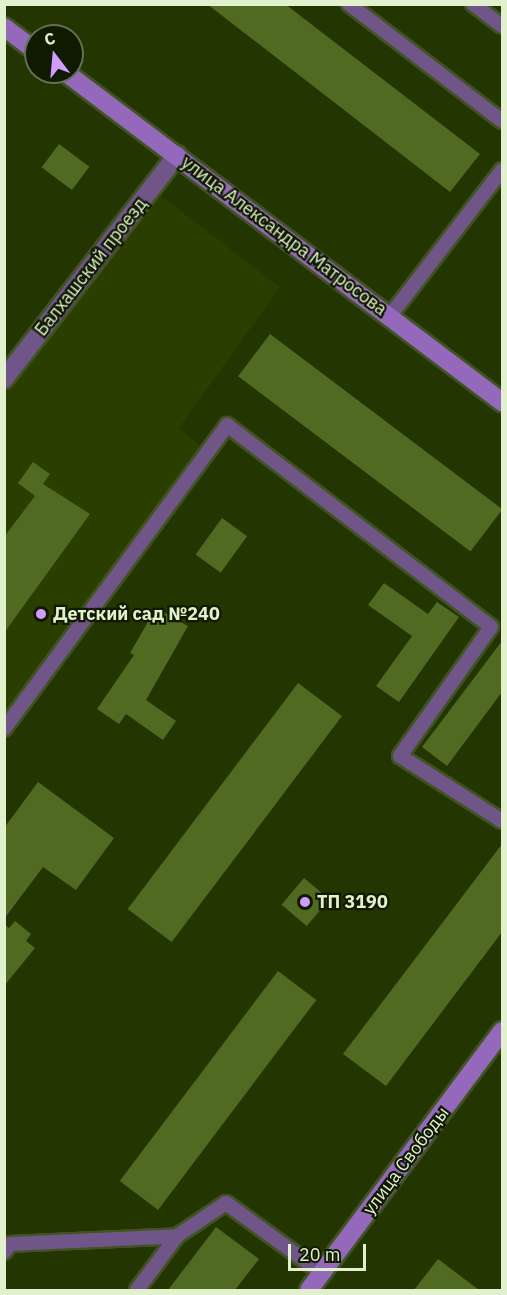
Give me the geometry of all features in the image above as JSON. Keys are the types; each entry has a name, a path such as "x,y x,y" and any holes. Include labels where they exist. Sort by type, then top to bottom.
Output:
{"street":[{"path":"4,27 24,42"},
{"name":"улица Александра Матросова","path":"81,84 502,402"},
{"name":"Балхашский проезд","path":"4,379 177,155"},
{"name":"улица Свободы","path":"309,1290 502,1031"}],"lane":[{"path":"349,4 502,121"},
{"path":"473,4 502,26"},
{"path":"390,316 502,170"},
{"path":"4,729 227,425 492,627 400,756 502,821"},
{"path":"137,1290 177,1236 226,1203 322,1273"},
{"path":"4,1252 10,1244 177,1236"}],"shaded area":[{"path":"161,196 280,287 179,428 201,447 5,715 5,388"}],"building":[{"path":"207,4 285,4 480,154 450,192"},
{"path":"59,144 89,167 72,190 42,167"},
{"path":"270,334 502,509 471,551 238,376"},
{"path":"33,462 50,474 43,484 90,514 4,633 4,537 35,496 18,483"},
{"path":"222,518 247,536 221,573 196,554"},
{"path":"384,583 428,614 437,602 459,617 399,702 376,686 412,636 368,605"},
{"path":"156,608 188,626 146,700 176,721 163,740 126,714 119,724 97,709 134,655 130,653"},
{"path":"502,641 502,692 447,766 422,747"},
{"path":"298,683 342,716 172,942 128,909"},
{"path":"38,782 114,838 76,890 43,867 4,919 4,828"},
{"path":"502,844 502,932 386,1086 343,1054"},
{"name":"ТП 3190","path":"304,878 329,899 307,926 282,905"},
{"path":"15,921 31,934 26,941 35,948 4,986 4,924 9,928"},
{"path":"278,971 316,1000 158,1210 120,1181"},
{"path":"216,1227 259,1259 235,1290 168,1290"},
{"path":"438,1259 479,1290 414,1290"}],"place":[{"name":"Детский сад №240","path":"41,614"},
{"name":"ТП 3190","path":"305,902"}]}
